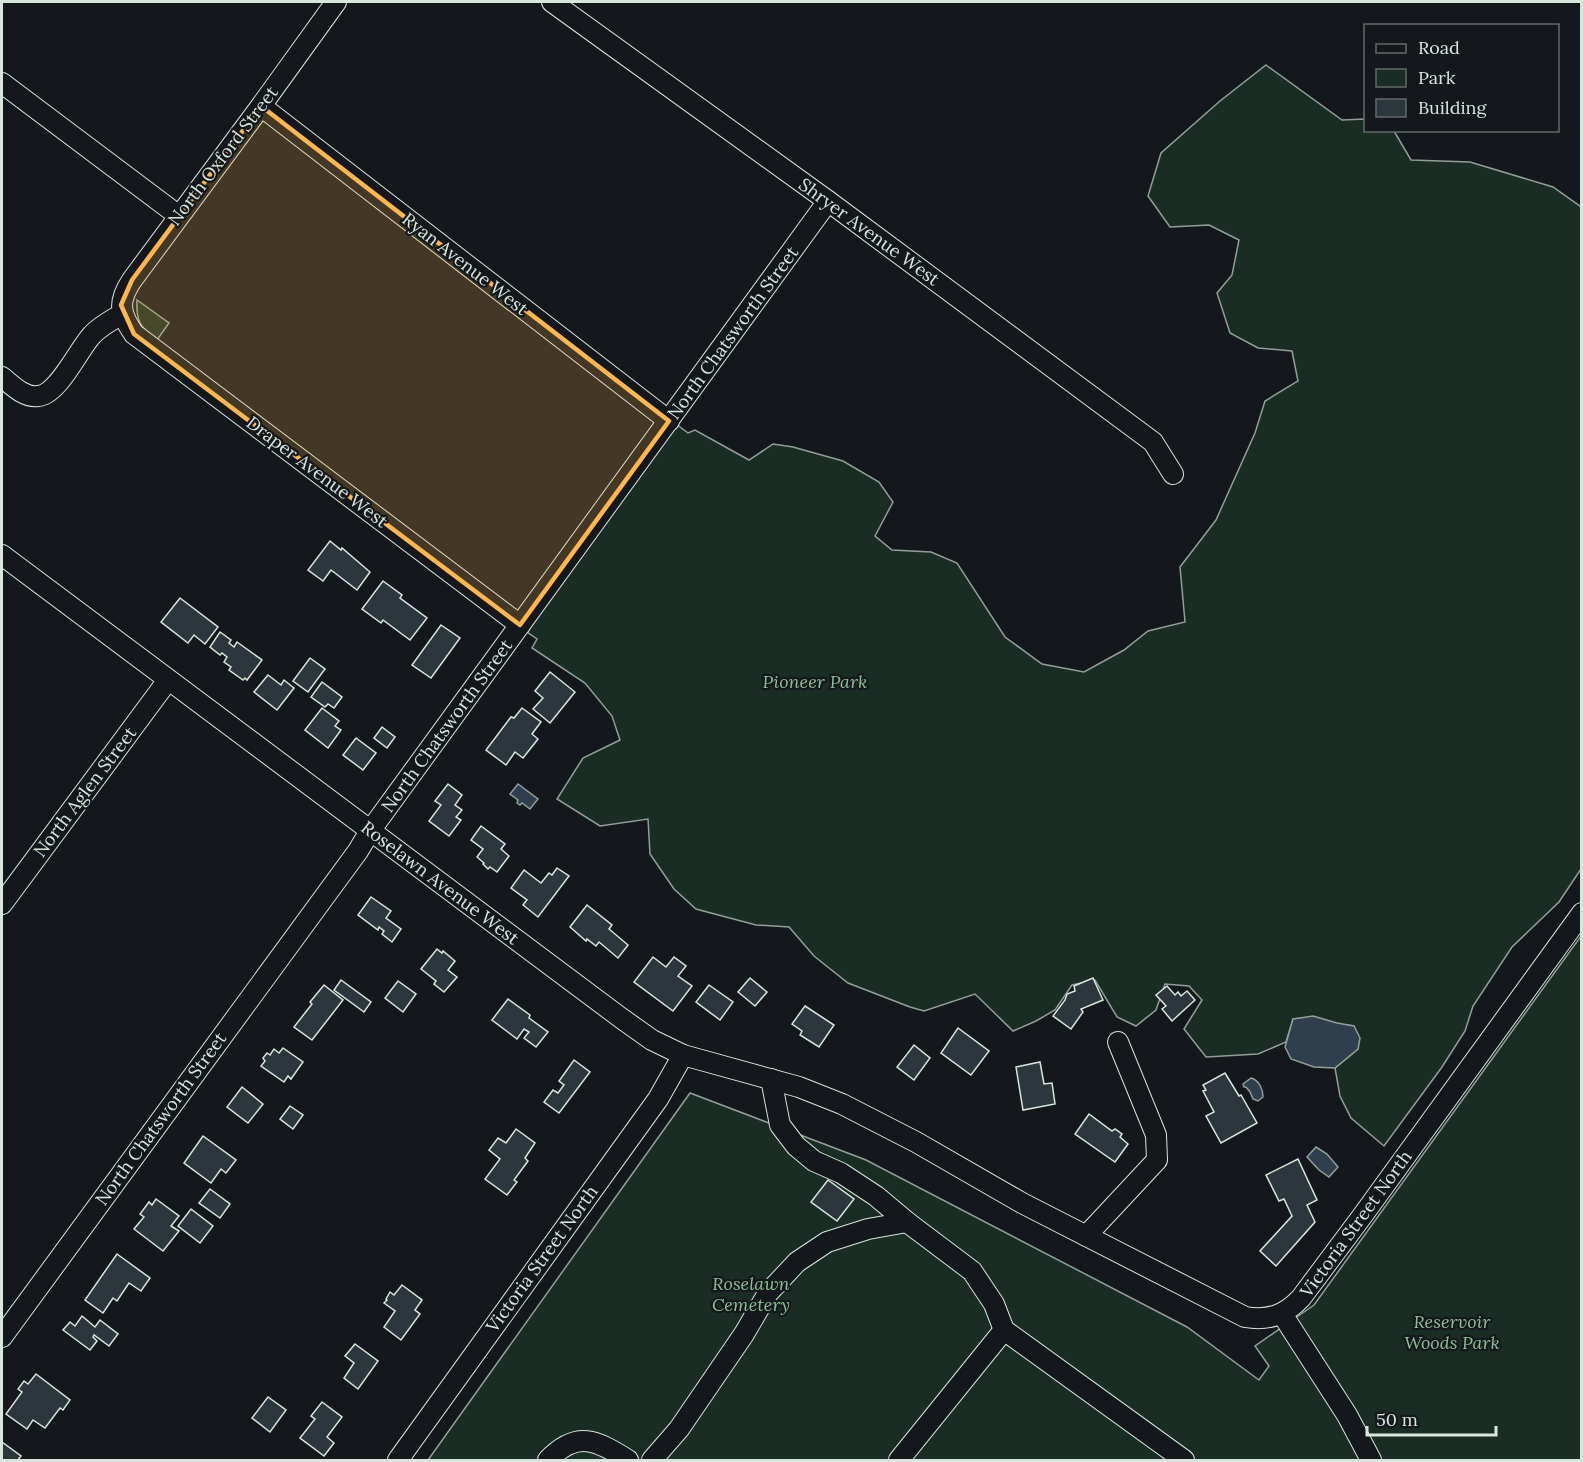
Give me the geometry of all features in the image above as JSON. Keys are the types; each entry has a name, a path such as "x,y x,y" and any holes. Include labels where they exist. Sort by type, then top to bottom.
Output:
{"street":[{"name":"North Oxford Street","path":"122,314 121,305 124,292 336,2"},
{"name":"Shryer Avenue West","path":"552,2 828,201 1153,442 1173,474"},
{"path":"2,82 179,216"},
{"name":"Ryan Avenue West","path":"261,106 669,421"},
{"name":"North Chatsworth Street","path":"2,1337 358,851 370,831 828,201"},
{"path":"2,377 27,395 37,397 46,394 54,387 93,334 122,314"},
{"name":"Draper Avenue West","path":"122,314 134,334 520,625"},
{"name":"Roselawn Avenue West","path":"2,555 652,1040 683,1055 800,1087 842,1104 1086,1236"},
{"name":"North Aglen Street","path":"2,904 168,680"},
{"name":"Victoria Street North","path":"1282,1314 1293,1307 1315,1280 1581,913"},
{"path":"1118,1042 1156,1135 1157,1160 1086,1236 1245,1317 1258,1319 1282,1314 1347,1414 1371,1461"},
{"name":"Victoria Street North","path":"398,1461 658,1099 683,1055"},
{"path":"771,1079 780,1125 796,1146 814,1161 841,1173 876,1196 949,1252 972,1271 994,1304 1004,1330 1184,1461"},
{"path":"652,1461 679,1430 744,1334 768,1293 797,1262 827,1242 868,1229 907,1222"},
{"path":"899,1461 1004,1330"},
{"path":"548,1461 560,1448 578,1440 598,1443 628,1461"}],"highlighted area":[{"path":"261,106 669,421 520,625 134,334 121,305 132,280"}],"green space":[{"name":"Pioneer Park","path":"1266,65 1342,120 1364,119 1364,132 1395,132 1411,160 1470,162 1553,187 1581,207 1581,869 1559,902 1512,947 1473,1006 1465,1031 1442,1067 1384,1146 1351,1118 1340,1096 1335,1068 1358,1049 1354,1026 1293,1019 1286,1042 1258,1054 1206,1057 1184,1029 1202,1000 1189,986 1165,984 1156,1010 1136,1026 1117,1017 1095,980 1072,985 1055,1010 1013,1031 975,994 924,1011 910,1007 848,983 814,956 789,927 756,925 696,909 674,889 650,854 648,819 600,826 557,799 583,758 620,740 612,716 585,683 532,648 537,639 527,632 676,424 688,433 695,430 749,460 773,444 793,447 843,461 879,482 893,502 875,536 892,550 931,552 957,563 1005,637 1042,664 1084,672 1124,650 1148,631 1185,622 1180,567 1216,520 1255,433 1265,401 1298,381 1292,351 1258,348 1230,333 1217,293 1232,275 1239,240 1209,225 1170,227 1148,196 1161,153 1220,101"},
{"path":"137,300 169,323 157,340 138,319"},
{"name":"Roselawn Cemetery","path":"1581,936 1581,1460 428,1460 690,1093 866,1160 1187,1327 1259,1380 1269,1366 1255,1346 1314,1305"}],"water":[{"path":"518,784 538,799 530,809 522,803 520,805 517,803 518,800 510,794"},
{"path":"1313,1016 1354,1026 1360,1038 1358,1049 1335,1068 1314,1067 1291,1059 1285,1047 1293,1019"},
{"path":"1251,1078 1258,1083 1262,1091 1263,1097 1258,1101 1253,1099 1243,1084"},
{"path":"1316,1147 1327,1154 1338,1167 1329,1177 1307,1157"}],"building":[{"path":"330,541 341,550 342,548 370,572 357,590 331,570 323,581 308,570"},
{"path":"383,581 402,595 400,598 427,618 410,640 383,620 381,623 362,609"},
{"path":"180,598 218,627 205,644 194,635 188,643 161,622"},
{"path":"441,625 460,638 431,678 412,665"},
{"path":"220,632 231,640 229,643 234,647 237,642 262,660 247,680 245,678 243,680 229,670 231,667 224,662 227,657 222,653 220,655 210,647"},
{"path":"310,658 325,669 308,692 293,681"},
{"path":"550,672 575,692 550,723 533,709 543,698 535,691"},
{"path":"268,675 281,685 284,680 294,688 277,710 254,692"},
{"path":"322,682 342,697 334,708 328,704 325,707 311,697"},
{"path":"322,708 339,721 335,726 341,730 328,748 305,730"},
{"path":"522,708 541,722 532,734 538,739 523,758 515,752 506,765 486,750 511,717 514,718"},
{"path":"382,727 395,737 387,748 374,738"},
{"path":"356,738 376,753 363,770 343,755"},
{"path":"448,784 462,795 455,805 462,810 456,817 461,820 449,836 429,821 441,805 435,801"},
{"path":"481,826 505,844 501,849 509,856 497,872 490,867 488,869 477,857 483,849 471,840"},
{"path":"557,868 569,876 538,917 523,905 527,900 511,888 524,870 541,883 549,873 552,875"},
{"path":"371,897 391,911 386,918 401,929 392,942 382,934 384,931 379,927 378,930 358,915"},
{"path":"587,905 612,925 609,929 628,945 618,958 599,942 596,946 587,939 586,941 570,927"},
{"path":"437,949 455,961 448,970 457,977 444,992 434,984 436,981 421,969"},
{"path":"653,957 666,967 674,957 686,966 678,976 692,986 673,1011 634,982"},
{"path":"750,978 767,992 755,1006 738,992"},
{"path":"1093,978 1103,1000 1081,1009 1083,1012 1071,1029 1053,1016 1067,994 1075,991 1074,986"},
{"path":"341,980 371,1002 364,1012 334,990"},
{"path":"398,981 416,994 403,1012 385,998"},
{"path":"324,985 343,1000 312,1040 294,1027"},
{"path":"709,985 733,1002 720,1020 696,1002"},
{"path":"1167,986 1175,995 1178,992 1181,996 1187,991 1195,1000 1172,1021 1162,1009 1166,1006 1156,995"},
{"path":"508,999 548,1032 536,1047 524,1038 529,1032 524,1029 517,1039 492,1020"},
{"path":"805,1006 834,1025 819,1047 800,1035 802,1031 792,1024"},
{"path":"958,1028 989,1051 971,1075 941,1053"},
{"path":"914,1045 930,1058 914,1080 897,1067"},
{"path":"283,1048 303,1062 291,1079 288,1076 284,1082 261,1066 267,1053 270,1055 274,1049 279,1053"},
{"path":"574,1060 590,1072 559,1113 544,1102 553,1090 558,1093 564,1085 559,1081"},
{"path":"1040,1062 1044,1084 1052,1083 1055,1104 1023,1110 1016,1067"},
{"path":"1225,1073 1257,1123 1221,1143 1206,1116 1214,1112 1203,1091 1206,1090 1203,1085"},
{"path":"242,1087 263,1104 248,1123 227,1107"},
{"path":"290,1106 303,1115 293,1129 280,1119"},
{"path":"1089,1114 1112,1131 1115,1129 1122,1134 1120,1137 1128,1144 1115,1162 1075,1134"},
{"path":"516,1129 535,1143 525,1158 528,1161 514,1180 517,1182 507,1195 485,1179 500,1159 489,1150 498,1138 506,1143"},
{"path":"203,1136 236,1160 226,1173 221,1169 211,1183 184,1163"},
{"path":"1298,1159 1317,1200 1307,1205 1315,1222 1276,1266 1260,1251 1292,1216 1284,1199 1279,1201 1266,1175"},
{"path":"828,1180 854,1199 837,1221 811,1202"},
{"path":"210,1189 230,1204 220,1218 199,1203"},
{"path":"156,1199 179,1216 171,1226 179,1231 163,1251 134,1229 144,1217 140,1214 149,1202 152,1205"},
{"path":"191,1209 213,1226 200,1243 178,1226"},
{"path":"117,1254 150,1278 141,1291 129,1283 117,1301 113,1298 103,1313 85,1300"},
{"path":"402,1285 422,1300 415,1310 420,1314 401,1340 384,1327 395,1311 384,1303 390,1292 394,1295"},
{"path":"82,1316 95,1327 100,1320 118,1334 109,1346 94,1335 97,1341 90,1350 63,1330 70,1322 75,1326"},
{"path":"355,1344 378,1361 358,1389 344,1378 354,1363 345,1356"},
{"path":"36,1374 70,1400 63,1410 60,1408 45,1428 33,1420 27,1429 6,1414 22,1392 18,1389 24,1381 28,1384"},
{"path":"268,1397 286,1410 270,1432 252,1418"},
{"path":"322,1402 342,1417 327,1437 334,1443 324,1456 300,1438 315,1419 311,1416"},
{"path":"2,1442 21,1456 18,1460 2,1460"}],"park label":[{"name":"Reservoir Woods Park","path":"1452,1332"}]}
